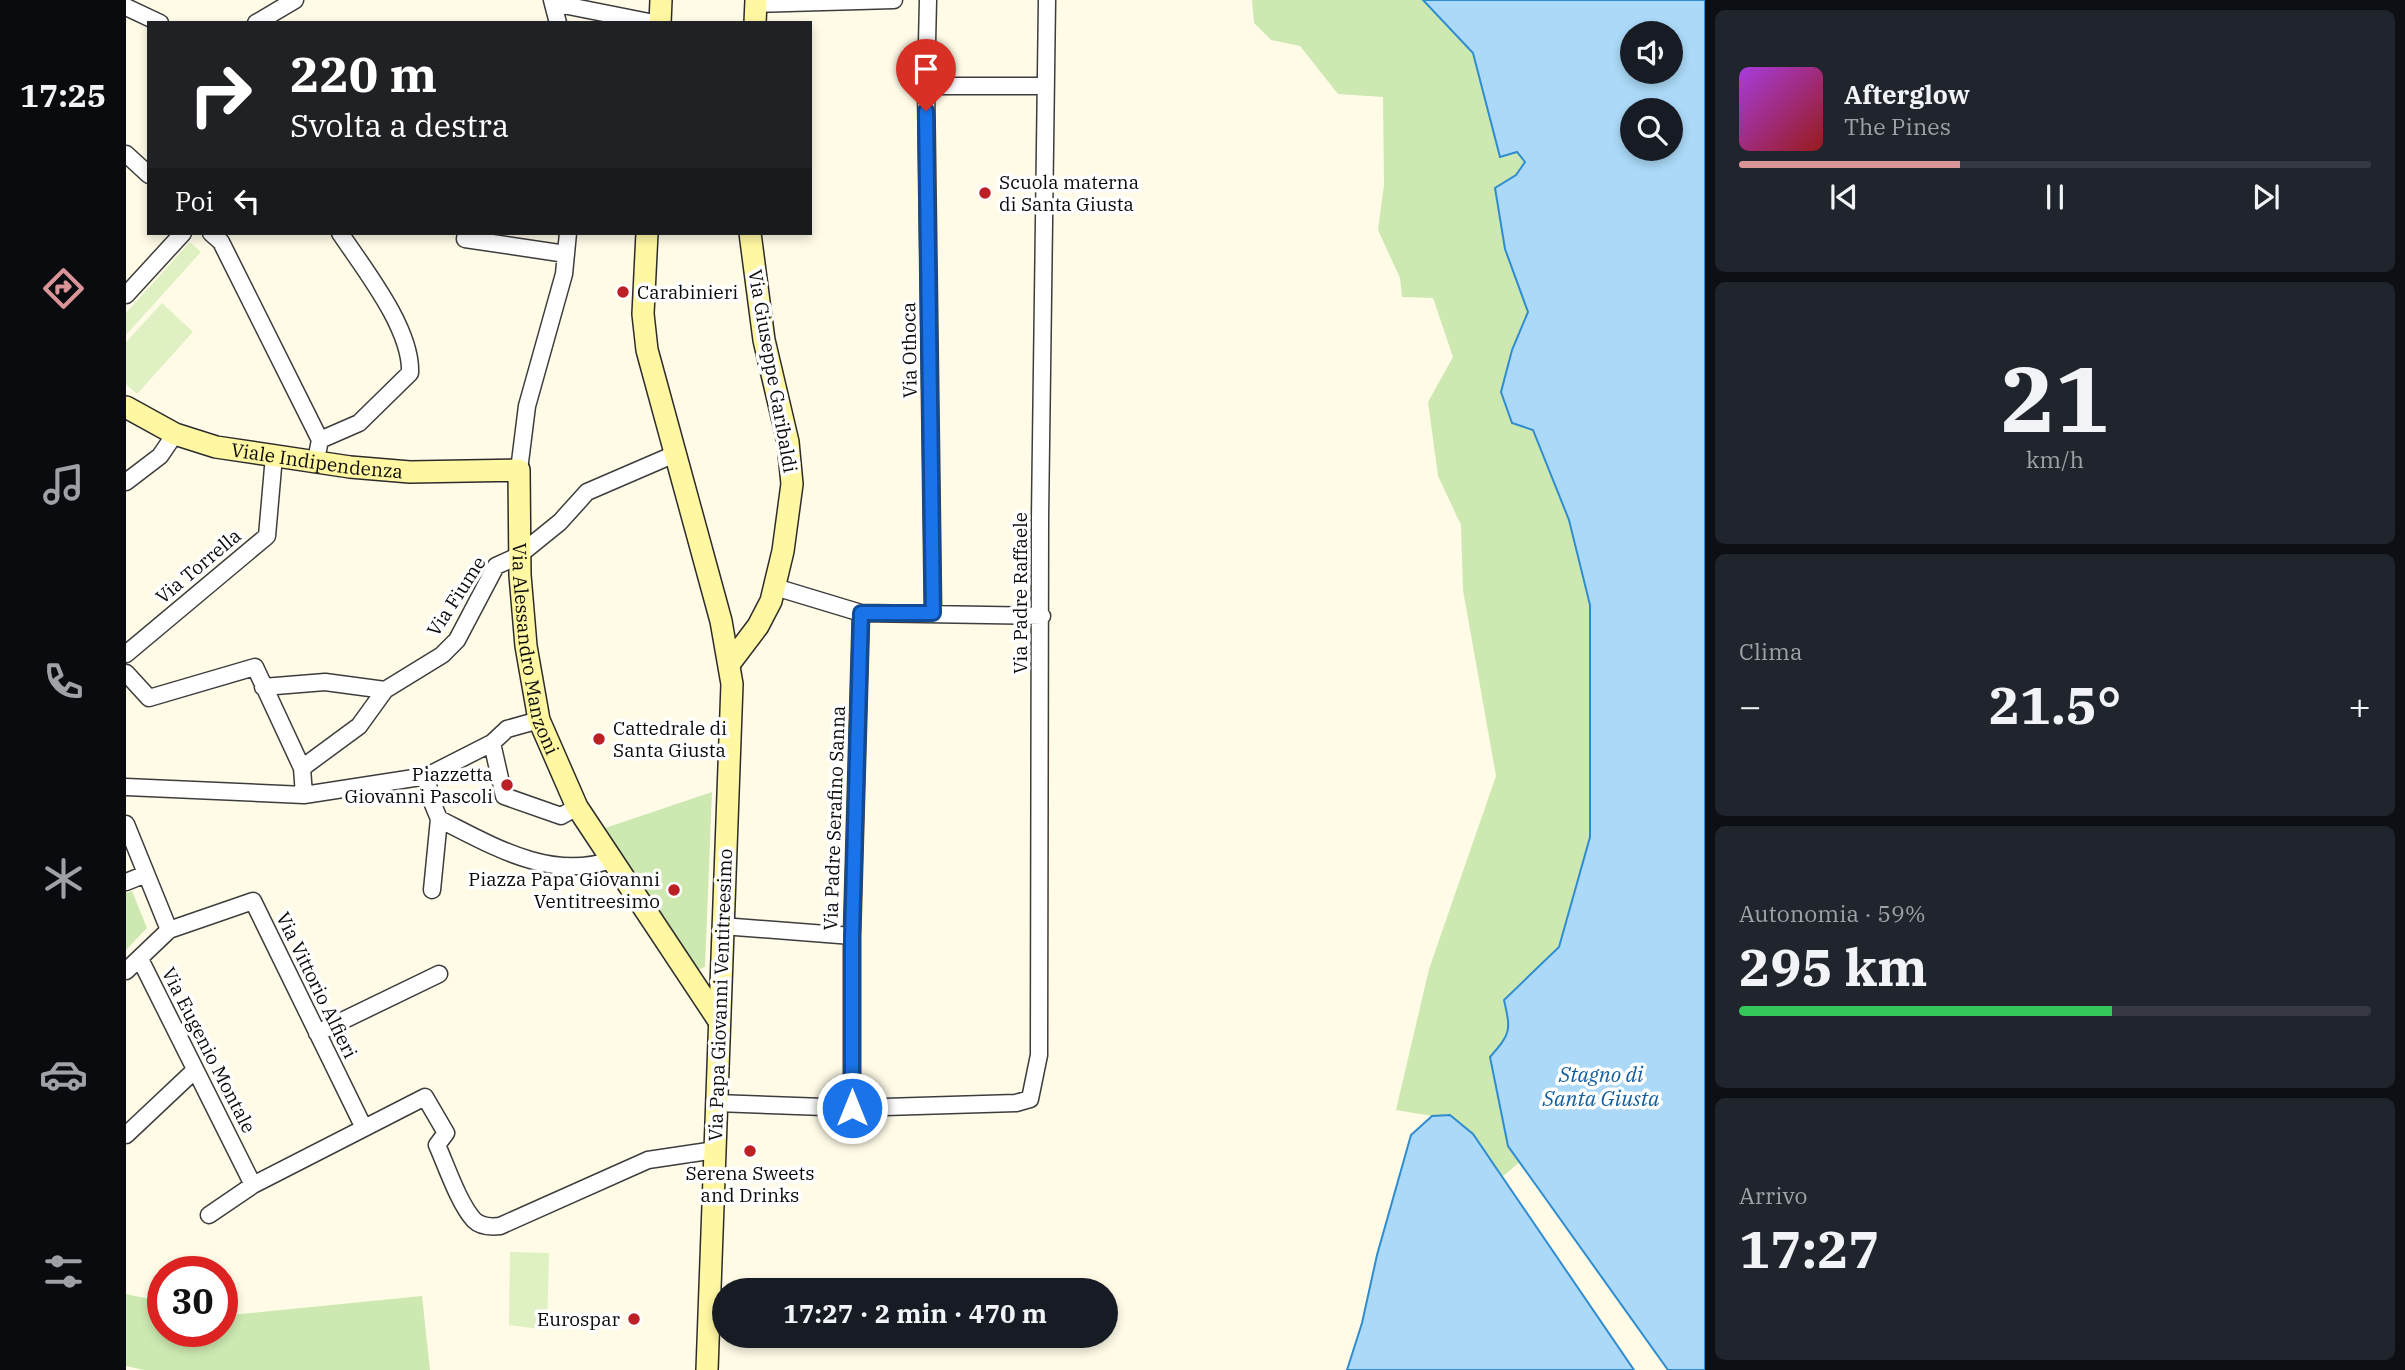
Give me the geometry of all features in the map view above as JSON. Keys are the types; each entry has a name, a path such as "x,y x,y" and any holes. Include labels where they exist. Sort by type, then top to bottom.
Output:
{"main road":[{"path":"651,21 661,0"},
{"name":"Via Papa Giovanni Ventitreesimo","path":"647,235 643,314 647,350 721,621 732,684 707,1370"},
{"name":"Via Giuseppe Garibaldi","path":"730,663 758,626 775,586 792,484 788,442 764,340 750,235"},
{"name":"Viale Indipendenza","path":"126,407 175,434 216,447 410,472 519,470"},
{"name":"Via Alessandro Manzoni","path":"519,470 518,556 526,646 539,720 577,807 719,1021"},
{"path":"721,621 735,629 758,626"}],"street":[{"path":"260,21 295,0"},
{"path":"755,9 894,0"},
{"name":"Via Othoca","path":"928,0 926,86 933,613"},
{"name":"Via Padre Raffaele","path":"852,1108 1016,1103 1030,1099 1039,1055 1047,0"},
{"path":"558,21 553,1 646,21"},
{"path":"126,7 156,21"},
{"path":"926,86 1046,86"},
{"path":"126,154 147,173"},
{"path":"126,295 181,235"},
{"path":"213,235 221,242 320,440 317,462"},
{"path":"320,440 359,423 410,373 411,357 382,296 341,235"},
{"path":"466,235 465,239 566,254"},
{"name":"Via Alessandro Manzoni","path":"519,470 527,406 564,274 568,235"},
{"path":"126,482 160,456 175,434"},
{"name":"Via Fiume","path":"302,768 359,726 385,690 442,654 457,640 496,566 518,556 560,522 587,492 675,454"},
{"name":"Via Torrella","path":"126,654 267,536 274,456"},
{"path":"775,586 861,613 1042,616"},
{"name":"Via Padre Serafino Sanna","path":"852,1108 852,936 861,613"},
{"path":"126,673 149,698 255,667 302,768 304,795"},
{"path":"263,687 326,682 385,690"},
{"path":"126,787 304,795 427,776 492,743 507,729 539,720"},
{"path":"492,743 504,796 561,816 577,807"},
{"path":"427,776 430,797 439,819 432,890"},
{"path":"439,819 506,853 557,867 588,868 611,860"},
{"path":"126,824 169,930"},
{"path":"126,882 146,874"},
{"name":"Via Vittorio Alfieri","path":"169,930 253,901 364,1128"},
{"path":"722,926 852,936"},
{"name":"Via Eugenio Montale","path":"169,930 140,959 253,1185"},
{"path":"126,971 140,959"},
{"path":"317,1033 439,974"},
{"path":"126,1135 195,1070"},
{"path":"209,1215 253,1185 425,1097 446,1133 437,1145 443,1158 474,1221 487,1227 500,1226 648,1160 715,1150"},
{"path":"716,1103 852,1108"}],"green space":[{"path":"1252,0 1423,0 1473,53 1500,156 1518,152 1525,162 1516,175 1505,249 1528,312 1512,350 1533,430 1569,520 1590,605 1590,837 1559,947 1504,1000 1508,1019 1507,1031 1490,1057 1508,1146 1520,1162 1503,1176 1473,1134 1450,1115 1432,1116 1396,1110 1429,969 1496,776 1463,590 1461,525 1438,476 1428,402 1453,357 1433,298 1402,297 1400,278 1378,230 1384,185 1383,97 1338,94 1300,46 1271,40 1254,23"},
{"path":"190,242 201,252 126,335 126,313"},
{"path":"162,303 193,332 137,394 126,384 126,342"},
{"path":"712,792 705,967 694,971 602,829"},
{"path":"132,891 147,928 126,950 126,893"},
{"path":"510,1252 549,1253 547,1330 509,1325"},
{"path":"126,1294 147,1299 147,1347 238,1347 238,1314 422,1296 430,1370 144,1370 126,1366"}],"water":[{"name":"Stagno di Santa Giusta","path":"1423,0 1705,0 1705,1370 1668,1370 1508,1146 1490,1057 1508,1031 1504,1000 1559,947 1590,837 1590,605 1569,520 1533,430 1512,423 1501,392 1512,350 1528,312 1505,249 1495,188 1516,175 1525,162 1517,152 1500,157 1473,53"},
{"path":"1450,1115 1473,1134 1634,1370 1347,1370 1362,1323 1377,1255 1411,1135 1432,1116"}],"place":[{"name":"Scuola materna di Santa Giusta","path":"985,193"},
{"name":"Carabinieri","path":"623,292"},
{"name":"Cattedrale di Santa Giusta","path":"599,739"},
{"name":"Piazzetta Giovanni Pascoli","path":"507,785"},
{"name":"Piazza Papa Giovanni Ventitreesimo","path":"674,890"},
{"name":"Serena Sweets and Drinks","path":"750,1151"},
{"name":"Eurospar","path":"634,1319"}],"route":[{"path":"852,1108 852,936 861,613 933,613 926,111"}]}
